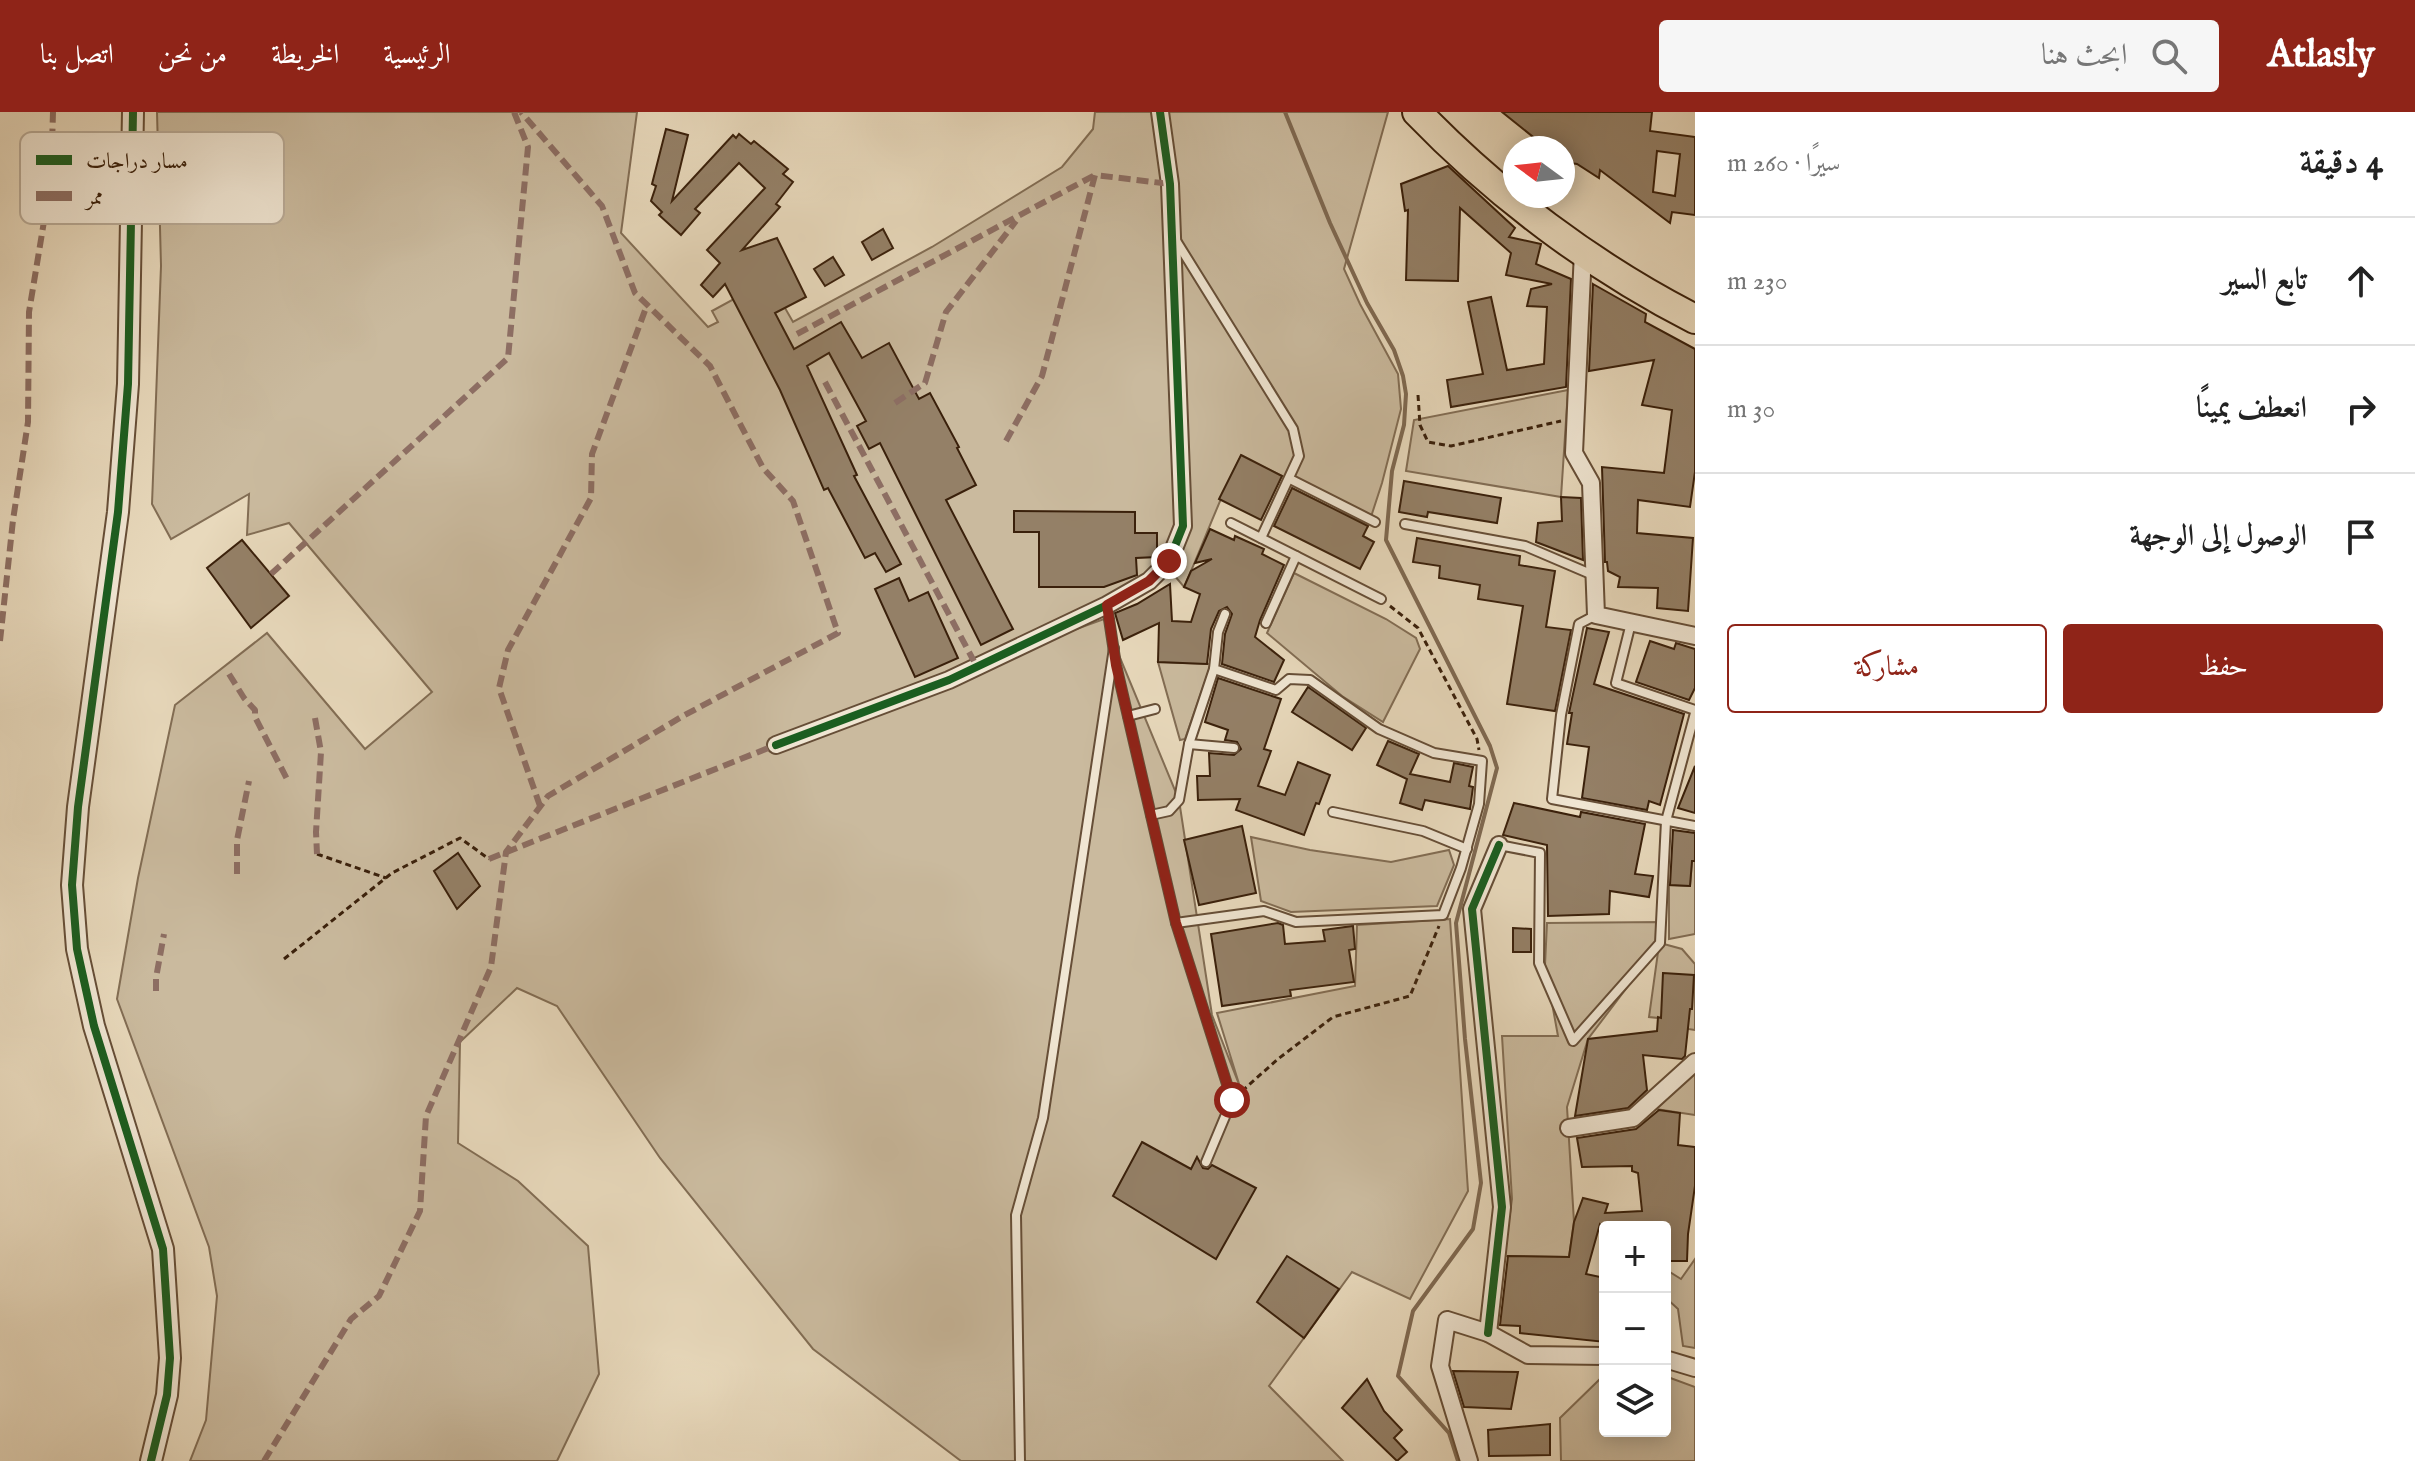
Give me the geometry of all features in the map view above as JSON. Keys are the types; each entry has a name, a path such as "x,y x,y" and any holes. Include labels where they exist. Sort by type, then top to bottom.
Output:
{"highway":[{"path":"1417,112 1500,187 1583,251 1695,319"},
{"path":"1439,112 1503,169"},
{"path":"1553,208 1615,252 1695,299"}],"street":[{"path":"133,112 133,132"},
{"path":"776,745 949,680 1107,605 1149,581 1169,561 1183,526 1170,184 1160,112"},
{"path":"131,224 128,384 118,512 78,807 72,885 77,949 94,1026 163,1249 170,1358 162,1421 151,1461"},
{"path":"1583,251 1574,453 1591,483 1596,615 1695,636"},
{"path":"1488,1333 1502,1207 1472,909 1499,845"},
{"path":"1569,1128 1633,1118 1695,1062"},
{"path":"1469,1461 1440,1366 1447,1320 1488,1333 1528,1355 1599,1356"},
{"path":"1671,1361 1695,1368"}],"lane":[{"path":"1172,235 1293,429 1299,456 1261,538"},
{"path":"1290,479 1375,522"},
{"path":"1231,523 1381,599"},
{"path":"1405,524 1525,546 1594,576"},
{"path":"1266,623 1296,556"},
{"path":"1107,605 1128,716 1176,923 1232,1100 1206,1162"},
{"path":"1151,815 1169,811 1179,800 1189,744 1214,669 1218,632 1225,614"},
{"path":"1596,615 1579,624 1561,715 1552,799 1695,826"},
{"path":"1499,845 1540,853 1539,963 1573,1041 1660,943 1666,821 1695,712 1616,683 1631,623"},
{"path":"1020,1461 1016,1215 1043,1118 1114,648"},
{"path":"1176,923 1264,911 1296,922 1443,915 1467,849 1479,804 1482,761 1434,753 1379,729 1310,680 1289,679 1276,690 1214,669"},
{"path":"1128,716 1155,709"},
{"path":"1189,744 1234,748"},
{"path":"1333,812 1423,831 1467,849"}],"path":[{"path":"1418,395 1420,425 1428,442 1451,446 1576,417"},
{"path":"1381,599 1418,628 1477,739 1482,761"},
{"path":"284,959 386,878 460,838 489,859"},
{"path":"317,854 386,878"},
{"path":"1232,1100 1278,1059 1333,1017 1410,996 1443,915"}],"shaded area":[{"path":"157,112 637,112 621,233 708,327 718,322 712,311 769,280 793,322 932,247 1062,167 1093,129 1095,112 1388,112 1344,269 1398,374 1401,409 1368,526 1241,456 1184,587 1169,569 925,684 1104,619 1179,800 1212,1015 1240,1087 1217,1013 1355,986 1357,925 1450,919 1468,1191 1410,1299 1352,1272 1269,1386 1343,1461 961,1461 813,1349 660,1158 557,1006 517,988 460,1042 458,1143 518,1181 588,1246 599,1374 557,1461 190,1461 206,1420 217,1296 209,1247 117,999 138,878 175,705 267,633 365,749 432,692 289,523 247,535 249,494 171,539 152,504 160,224 284,224 284,132 158,132"},
{"path":"1568,390 1561,497 1406,471 1414,420"},
{"path":"1294,573 1386,619 1416,638 1420,649 1383,722 1342,696 1267,633"},
{"path":"1158,662 1211,664 1185,739 1180,740"},
{"path":"1251,837 1310,850 1391,862 1449,850 1454,865 1437,906 1291,912 1261,901"},
{"path":"1692,861 1695,861 1695,934 1669,939 1669,885 1690,886"},
{"path":"1661,922 1660,943 1682,949 1695,964 1695,1030 1688,1029 1688,1021 1649,1017 1659,945 1588,1039 1567,1107 1574,1222 1569,1257 1504,1256 1512,1199 1502,1036 1558,1036 1545,965 1547,923"},
{"path":"1695,1073 1695,1115 1656,1109"},
{"path":"1695,1259 1695,1348 1683,1346 1678,1309 1671,1303 1671,1273 1681,1279"},
{"path":"1671,1378 1695,1387 1695,1461 1561,1461 1560,1418 1599,1380 1599,1437 1671,1437"}],"building":[{"path":"1502,112 1652,112 1650,131 1695,137 1695,215 1672,212 1670,223 1600,170 1599,178 1577,164 1575,136 1532,136","holes":["1657,151 1680,154 1675,196 1653,192"]},
{"path":"666,129 688,135 672,201 733,135 736,138 739,134 751,144 754,141 788,169 783,174 793,182 776,204 780,207 742,250 777,238 806,297 775,313 794,349 841,322 862,358 889,343 919,399 930,393 976,485 946,500 1013,629 981,645 880,443 869,449 857,426 866,421 829,353 807,366 857,475 854,476 901,564 886,572 875,553 865,558 828,488 824,490 780,390 725,284 713,297 701,285 720,263 707,250 765,188 739,163 695,209 700,213 681,235 659,215 662,212 651,201 656,186 652,184"},
{"path":"1448,166 1515,228 1509,237 1541,244 1536,264 1571,279 1566,387 1451,407 1447,380 1483,374 1468,302 1491,297 1507,370 1544,364 1547,307 1527,306 1531,289 1552,284 1506,275 1511,253 1460,208 1458,281 1406,280 1408,210 1405,211 1401,184"},
{"path":"883,229 893,248 872,260 862,242"},
{"path":"833,257 844,275 825,286 814,269"},
{"path":"1593,284 1646,314 1645,322 1695,349 1695,472 1690,507 1638,500 1637,533 1693,538 1688,611 1657,608 1658,588 1618,587 1620,577 1608,571 1605,562 1602,467 1664,473 1672,410 1642,405 1654,360 1589,371"},
{"path":"1241,455 1282,476 1261,520 1219,499"},
{"path":"1404,481 1501,498 1497,523 1428,512 1427,517 1399,512"},
{"path":"1292,488 1368,526 1363,536 1374,542 1360,569 1274,526"},
{"path":"1561,497 1581,498 1583,560 1536,542 1538,523 1562,521"},
{"path":"1014,511 1135,512 1135,533 1157,533 1157,557 1136,558 1137,575 1104,587 1039,587 1039,532 1014,532"},
{"path":"1210,529 1264,549 1262,554 1284,565 1255,637 1284,660 1274,682 1222,664 1225,634 1232,614 1227,607 1219,611 1211,629 1207,664 1158,662 1159,623 1123,640 1115,613 1170,584 1172,621 1191,622 1200,594 1184,587 1191,571 1212,559 1195,563"},
{"path":"1417,538 1520,556 1519,565 1555,571 1546,627 1571,630 1555,711 1507,704 1523,606 1478,599 1480,585 1439,578 1440,566 1413,562"},
{"path":"242,540 289,596 251,628 207,568"},
{"path":"899,578 909,601 928,592 958,658 915,677 875,589"},
{"path":"1587,628 1609,632 1594,684 1684,714 1660,805 1649,801 1647,810 1582,798 1589,747 1567,744 1572,713 1569,713"},
{"path":"1650,641 1674,649 1676,643 1695,649 1695,688 1689,700 1636,682"},
{"path":"1218,678 1281,699 1264,749 1271,751 1258,786 1285,795 1298,762 1330,775 1304,835 1236,810 1240,799 1198,800 1197,776 1210,776 1209,753 1234,755 1241,749 1237,742 1225,740 1228,730 1205,722"},
{"path":"1308,687 1366,728 1352,750 1292,712"},
{"path":"1388,741 1419,754 1410,774 1450,782 1454,763 1473,767 1469,786 1473,787 1470,809 1425,800 1422,810 1400,803 1407,779 1377,765"},
{"path":"1695,766 1695,813 1678,808"},
{"path":"1514,803 1580,817 1581,812 1645,824 1635,874 1653,876 1649,897 1610,891 1609,914 1548,916 1547,845 1503,835"},
{"path":"1242,826 1256,893 1199,905 1184,840"},
{"path":"1673,830 1695,833 1695,861 1692,861 1690,886 1670,885"},
{"path":"458,853 480,886 457,909 434,871"},
{"path":"1278,923 1283,925 1285,944 1325,941 1323,930 1353,926 1355,949 1349,950 1354,982 1290,990 1291,996 1222,1006 1211,934"},
{"path":"1513,928 1531,929 1531,952 1513,952"},
{"path":"1663,973 1694,975 1685,1056 1682,1059 1643,1055 1647,1090 1628,1108 1575,1116 1588,1039 1657,1031 1658,1017 1661,1018"},
{"path":"1659,1110 1680,1113 1678,1145 1695,1147 1695,1186 1687,1261 1671,1261 1671,1221 1599,1221 1586,1274 1599,1277 1599,1341 1520,1333 1520,1326 1500,1325 1508,1256 1569,1257 1574,1222 1583,1198 1608,1204 1605,1213 1642,1211 1638,1173 1632,1171 1632,1166 1582,1167 1577,1138 1636,1129"},
{"path":"1142,1142 1191,1169 1197,1157 1203,1168 1208,1169 1212,1165 1256,1188 1216,1259 1113,1196"},
{"path":"1287,1256 1339,1289 1304,1338 1257,1302"},
{"path":"1453,1371 1518,1372 1511,1409 1464,1407"},
{"path":"1367,1379 1384,1411 1402,1430 1394,1438 1407,1452 1397,1461 1342,1408"},
{"path":"1550,1424 1550,1455 1489,1456 1488,1430"}],"waterway":[{"path":"1285,112 1330,223 1367,303 1394,350 1403,376 1406,394 1404,425 1392,471 1386,540 1490,746 1497,768 1456,923 1481,1183 1473,1229 1413,1311 1398,1376 1449,1433 1458,1461"}],"marked path":[{"path":"52,132 53,112"},
{"path":"271,574 508,358 528,147 514,112"},
{"path":"264,1461 351,1319 379,1296 420,1211 426,1116 491,967 506,852 548,796 683,716 838,633 793,501 763,468 710,366 635,293 602,206 521,112"},
{"path":"797,334 1095,175"},
{"path":"1006,441 1042,376 1095,175 1170,184"},
{"path":"895,403 925,383 946,312 1016,221"},
{"path":"0,641 13,520 28,422 29,312 44,224"},
{"path":"540,806 499,688 508,650 591,498 592,454 647,305"},
{"path":"825,382 977,667"},
{"path":"229,674 255,710 255,717 287,779"},
{"path":"315,718 321,752 317,854"},
{"path":"489,859 776,745"},
{"path":"237,874 237,840 249,781"},
{"path":"156,991 164,934"}],"cycle path":[{"path":"133,112 133,132"},
{"path":"776,745 949,680 1107,605 1149,581 1169,561 1183,526 1170,184 1160,112"},
{"path":"131,224 128,384 118,512 78,807 72,885 77,949 94,1026 163,1249 170,1358 167,1395 151,1461"},
{"path":"1488,1333 1502,1207 1472,909 1499,845"}],"route":[{"path":"1169,561 1149,581 1107,605 1116,665 1176,923 1232,1100"}]}
